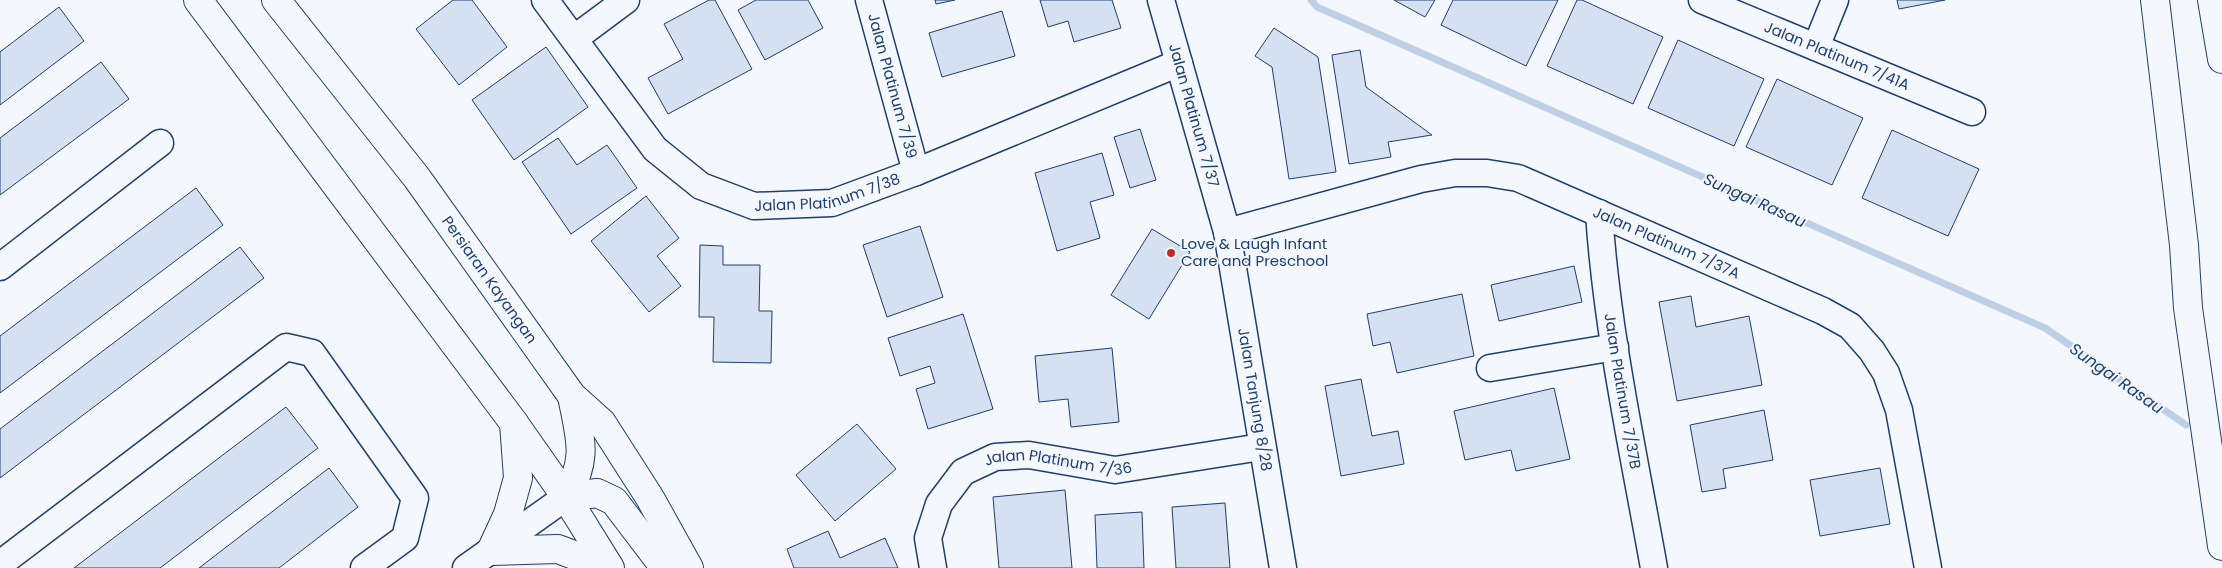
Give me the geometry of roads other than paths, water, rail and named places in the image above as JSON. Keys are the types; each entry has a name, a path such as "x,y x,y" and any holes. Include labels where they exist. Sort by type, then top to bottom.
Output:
{"main road":[{"path":"198,0 514,423 566,497 609,568"},
{"name":"Persiaran Kayangan","path":"276,0 417,178 572,396 602,423 650,498 689,568"},
{"path":"2156,0 2183,235 2188,308 2222,546"},
{"path":"2212,0 2222,59"},
{"path":"566,497 580,467 582,449 572,396"},
{"path":"514,423 518,478 508,514 491,551 558,549 609,568"},
{"path":"566,497 597,493 614,501 665,568"}],"street":[{"name":"Jalan Platinum 7/38","path":"545,0 575,38 655,149 701,186 754,206 832,203 916,172 1179,63"},
{"path":"575,38 626,0"},
{"name":"Jalan Platinum 7/39","path":"869,0 916,172"},
{"name":"Jalan Platinum 7/37","path":"1162,0 1227,232"},
{"name":"Jalan Platinum 7/41A","path":"1702,0 1972,112"},
{"path":"1816,47 1835,0"},
{"path":"0,268 160,143"},
{"name":"Jalan Platinum 7/37A","path":"1227,232 1421,179 1455,173 1487,173 1518,178 1823,311 1850,326 1872,351 1886,374 1899,410 1928,568"},
{"name":"Jalan Platinum 7/37B","path":"1599,213 1602,268 1614,347 1654,568"},
{"name":"Jalan Tanjung 8/28","path":"1227,232 1261,448 1283,568"},
{"path":"4,568 0,563 286,347 312,353 415,498 405,538 364,568"},
{"path":"1490,368 1614,347"},
{"name":"Jalan Platinum 7/36","path":"933,568 928,538 939,504 963,472 995,457 1029,455 1115,470 1261,448"},
{"path":"466,568 566,497"}],"waterway":[{"name":"Sungai Rasau","path":"1311,0 1317,7 2045,328 2186,425"}],"place":[{"name":"Love & Laugh Infant Care and Preschool","path":"1171,253"}]}
